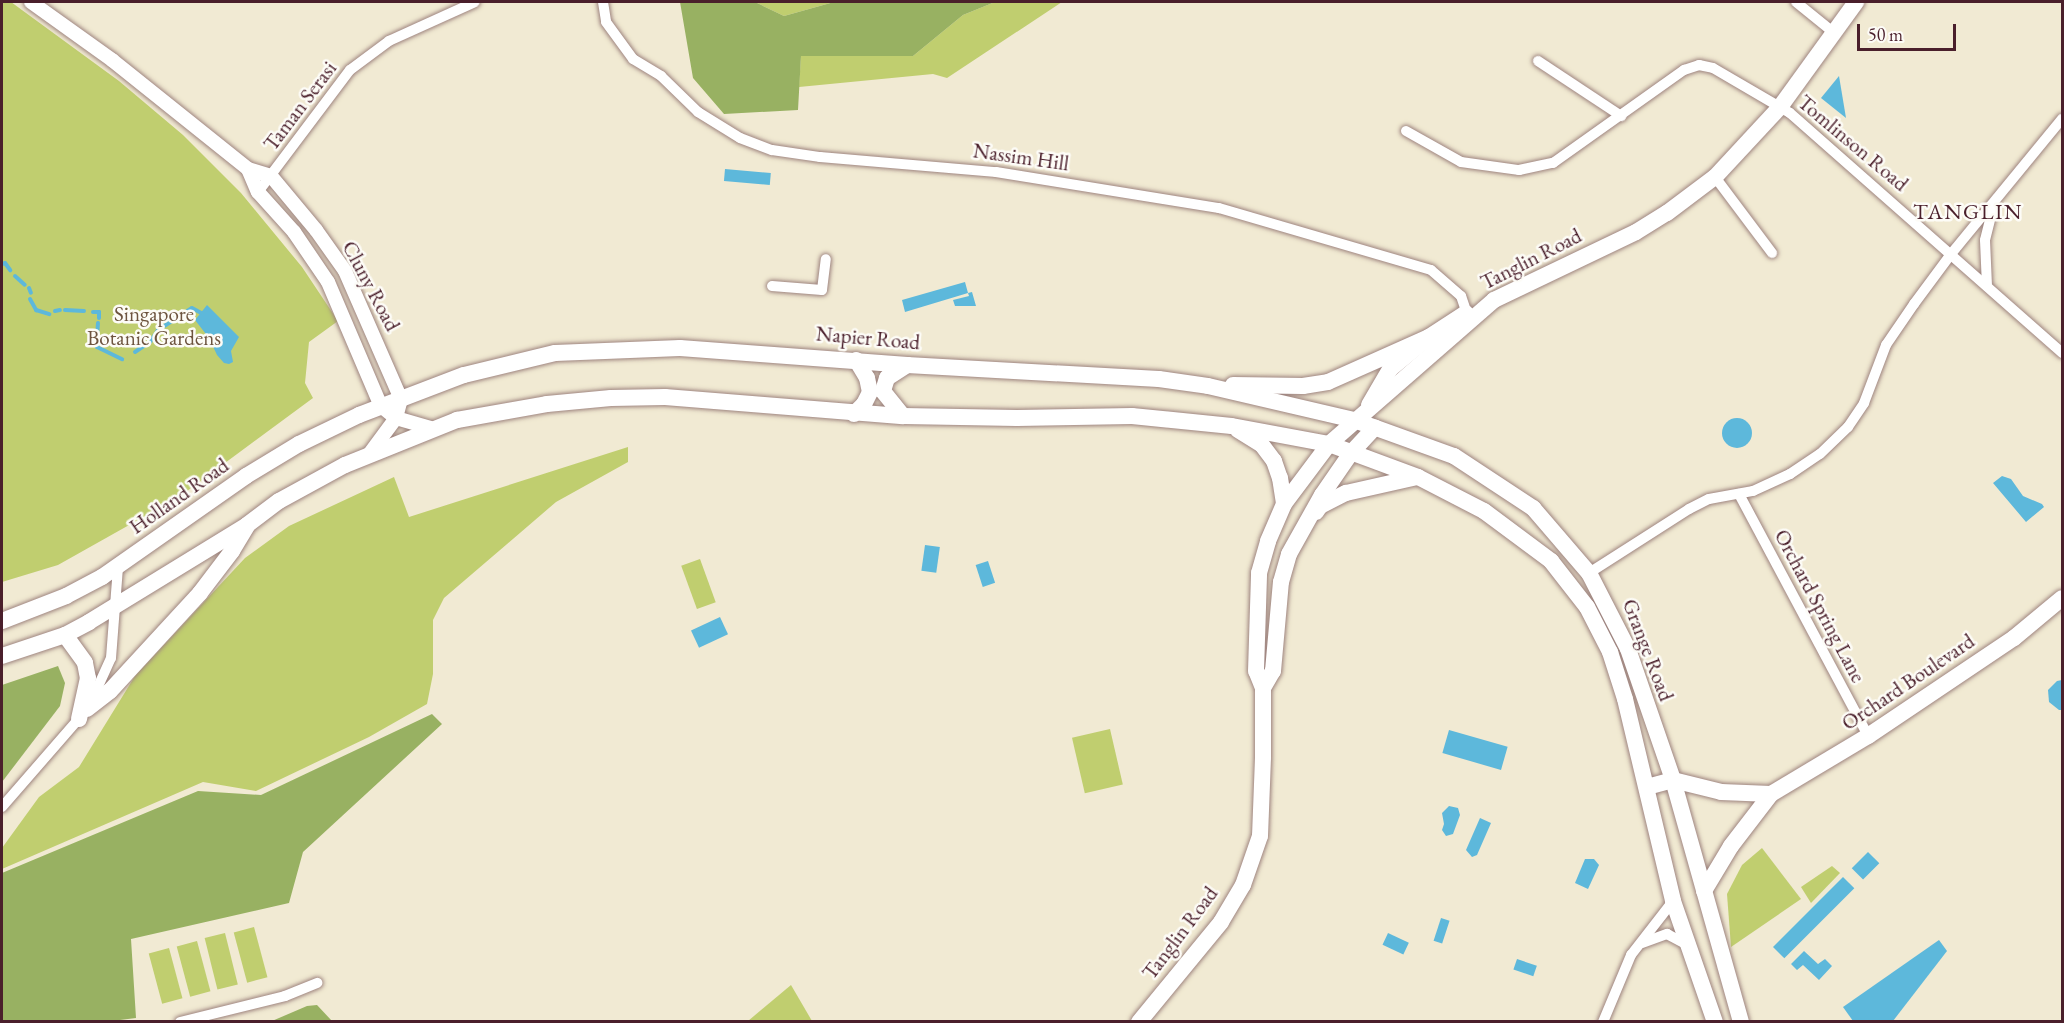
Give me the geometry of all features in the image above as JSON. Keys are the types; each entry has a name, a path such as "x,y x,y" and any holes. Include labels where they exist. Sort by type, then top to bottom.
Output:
{"main road":[{"name":"Tanglin Road","path":"1139,1022 1221,922 1243,885 1260,836 1263,688 1256,671 1259,573 1268,541 1284,504 1329,444 1494,300 1636,232 1715,177 1780,106 1856,2"},
{"path":"1360,415 1390,369 1429,337 1467,313 1494,300"},
{"path":"1208,386 1303,386 1328,382 1429,337"},
{"name":"Napier Road","path":"381,406 464,375 555,353 680,348 907,365 1159,379 1360,415"},
{"path":"854,414 864,404 870,392 867,378 856,360"},
{"path":"903,416 883,391 887,378 907,365"},
{"path":"2,656 65,635 215,542 247,525 279,501 370,453 457,420 547,404 611,398 697,399 854,414 903,416 1132,416 1233,426 1329,444"},
{"name":"Holland Road","path":"2,621 66,596 118,567 246,476 299,444 381,406"},
{"name":"Grange Road","path":"1360,415 1375,427 1454,456 1497,483 1533,508 1589,573 1628,650 1673,780 1741,1022"},
{"path":"1233,426 1262,445 1274,461 1284,504"},
{"name":"Tanglin Road","path":"1263,688 1273,671 1281,582 1299,534 1351,453 1375,427"},
{"name":"Grange Road","path":"1329,444 1418,477 1484,512 1509,528 1551,561 1575,588 1610,652 1647,787 1673,901 1715,1022"},
{"path":"1299,534 1320,506 1346,493 1418,477"},
{"path":"83,714 110,691 200,593 232,551 247,525"},
{"name":"Orchard Boulevard","path":"1704,891 1737,838 1771,794 1868,736 2014,638 2062,598"},
{"path":"65,635 85,663 88,678 83,714"},
{"path":"1647,787 1673,780 1721,792 1771,794"}],"street":[{"name":"Cluny Road","path":"31,2 112,60 248,170 271,176 316,230 345,271 400,399"},
{"name":"Taman Serasi","path":"258,192 350,70 389,41 475,2"},
{"name":"Nassim Hill","path":"603,2 606,22 618,42 633,59 661,76 698,112 740,138 772,150 820,157 996,172 1219,208 1431,270 1461,296 1467,313"},
{"path":"1796,2 1833,32"},
{"path":"1406,131 1461,162 1519,170 1553,163 1621,116 1538,61"},
{"name":"Tomlinson Road","path":"1621,116 1684,70 1699,65 1713,68 1780,106 1839,154 2062,352"},
{"path":"1589,573 1689,509 1709,499 1753,491 1790,474 1820,454 1848,427 1864,403 1886,345 1951,254 2062,119"},
{"name":"Cluny Road","path":"248,170 258,192 294,232 328,282 381,406 396,418 431,428"},
{"path":"1715,177 1772,253"},
{"path":"1987,286 1985,240 1993,205"},
{"path":"772,286 822,290 826,259"},
{"path":"370,453 396,418 400,399"},
{"name":"Orchard Spring Lane","path":"1739,494 1868,736"},
{"path":"2,807 83,714 111,658 118,567"},
{"path":"1603,1022 1637,946 1673,901"},
{"path":"1637,946 1659,935 1667,934 1688,945"},
{"path":"180,1022 285,996 318,983"}],"green space":[{"name":"Singapore Botanic Gardens","path":"2,2 11,2 119,81 183,135 241,193 302,267 338,321 309,342 305,383 313,398 179,497 58,565 2,582"},
{"path":"680,2 755,2 784,16 834,2 995,2 963,15 913,56 801,56 798,110 724,114 693,78"},
{"path":"755,2 834,2 784,16"},
{"path":"995,2 1062,2 947,78 933,74 799,87 801,56 913,56 963,15"},
{"path":"628,447 628,462 556,502 444,598 433,620 433,674 427,704 369,737 256,791 203,782 2,869 2,848 39,797 79,767 135,676 245,558 289,526 394,477 409,517"},
{"path":"700,559 716,602 697,609 681,566"},
{"path":"58,666 65,683 60,706 2,782 2,685"},
{"path":"432,714 442,724 303,852 289,903 131,939 136,1018 104,1022 2,1021 2,873 198,791 261,795"},
{"path":"1110,729 1123,785 1085,793 1072,738"},
{"path":"1762,848 1801,899 1731,947 1727,894 1742,865"},
{"path":"1832,866 1840,873 1811,903 1801,887"},
{"path":"254,927 267,977 247,983 234,932"},
{"path":"225,933 238,984 217,990 205,938"},
{"path":"197,941 210,991 190,997 177,946"},
{"path":"169,948 182,998 162,1004 149,953"},
{"path":"791,985 812,1021 748,1021"},
{"path":"317,1005 332,1021 272,1021 307,1006"}],"water":[{"path":"1839,76 1846,118 1821,98"},
{"path":"725,169 771,173 770,185 724,181"},
{"path":"965,282 968,293 905,312 902,300"},
{"path":"972,292 976,306 955,306 953,300 969,296 968,293"},
{"path":"207,305 239,337 231,351 233,362 229,364 224,363 217,355 209,338 195,320"},
{"path":"1737,418 1748,422 1752,433 1748,444 1737,448 1726,444 1722,433 1726,422"},
{"path":"2002,476 2011,479 2023,496 2044,507 2026,522 1993,483"},
{"path":"925,545 940,547 936,573 921,571"},
{"path":"988,561 995,583 983,587 976,565"},
{"path":"720,617 728,634 699,648 691,631"},
{"path":"2062,680 2062,710 2059,710 2049,702 2048,690 2057,681"},
{"path":"1449,730 1508,747 1501,770 1442,753"},
{"path":"1449,806 1458,808 1460,815 1453,834 1446,836 1442,830 1444,824 1442,813"},
{"path":"1480,818 1491,823 1477,855 1472,857 1466,850"},
{"path":"1868,852 1879,863 1863,880 1852,868"},
{"path":"1585,859 1594,859 1599,865 1588,889 1575,883"},
{"path":"1843,877 1854,888 1784,958 1773,947"},
{"path":"1441,918 1450,921 1442,944 1434,941"},
{"path":"1388,933 1409,943 1403,955 1383,945"},
{"path":"1939,940 1947,951 1893,1021 1853,1021 1843,1007"},
{"path":"1804,951 1818,964 1825,959 1832,966 1819,980 1803,965 1797,970 1791,964"},
{"path":"1517,959 1537,966 1533,976 1513,969"}],"waterway":[{"path":"2,264 5,263 10,270"},
{"path":"15,276 25,285"},
{"path":"29,288 31,293"},
{"path":"30,299 36,310 49,314"},
{"path":"135,352 150,342 158,330 192,308 201,313"},
{"path":"55,311 60,310"},
{"path":"65,310 84,311"},
{"path":"93,312 99,312 99,318"},
{"path":"97,337 98,323"},
{"path":"97,343 97,347 122,359"}],"district":[{"name":"TANGLIN","path":"1968,212"}]}
